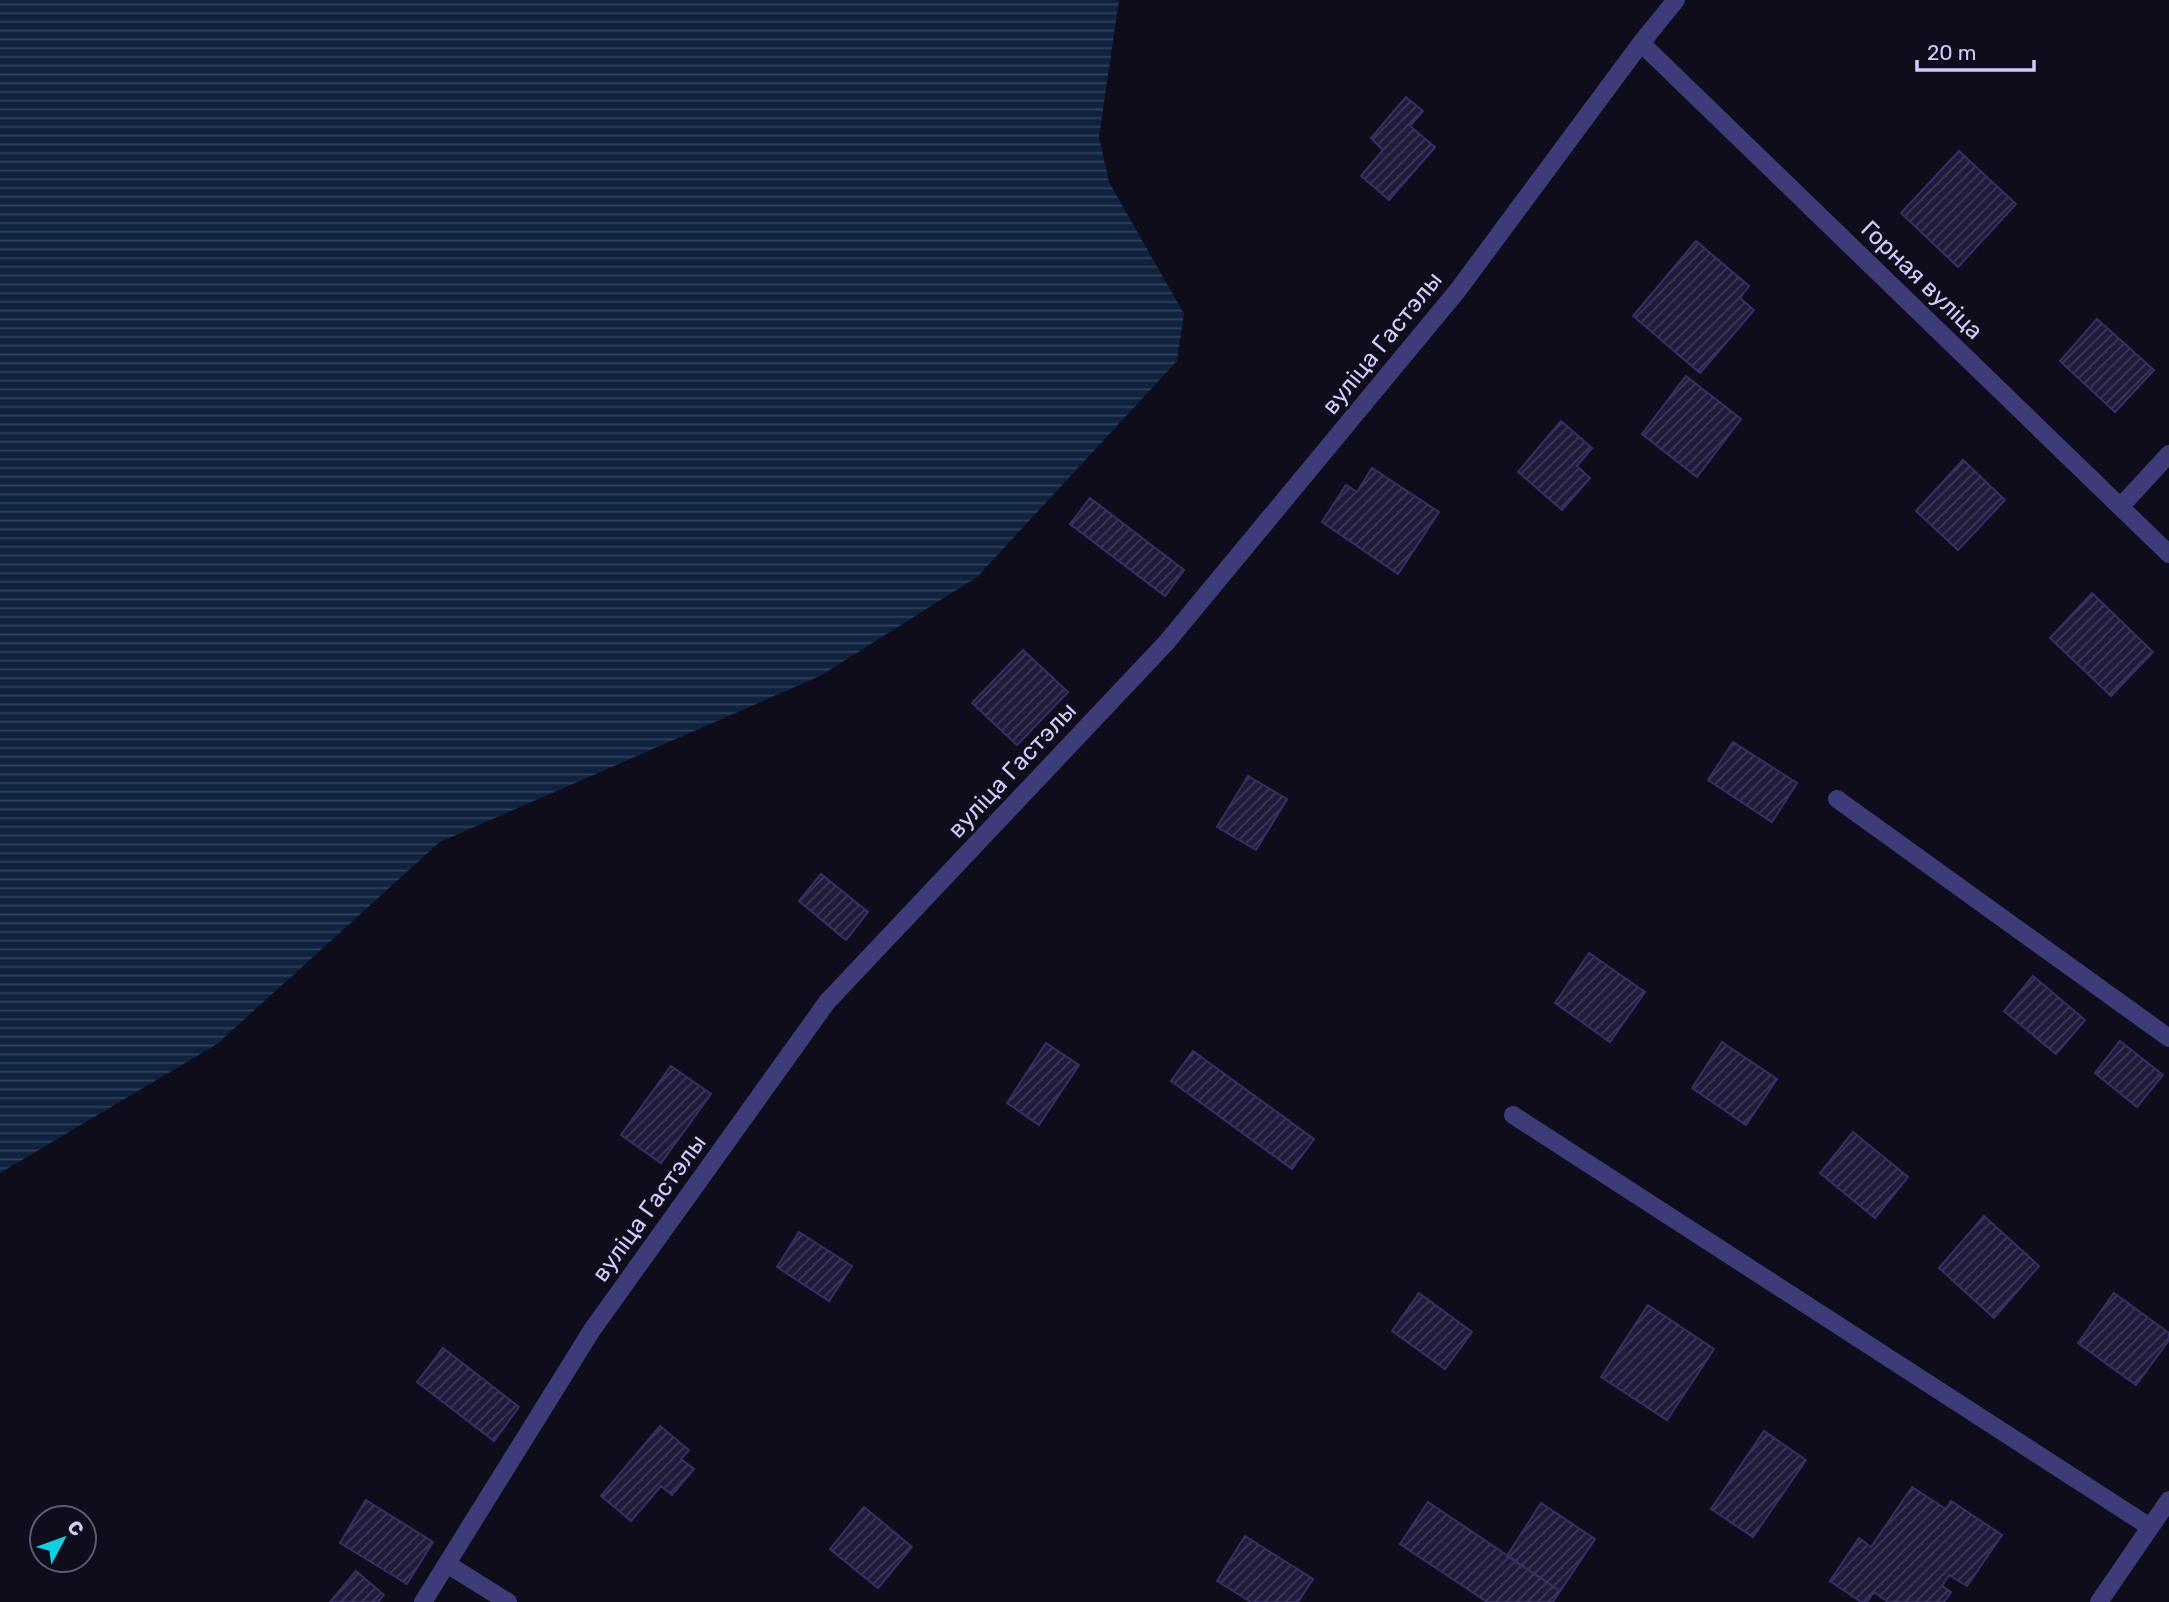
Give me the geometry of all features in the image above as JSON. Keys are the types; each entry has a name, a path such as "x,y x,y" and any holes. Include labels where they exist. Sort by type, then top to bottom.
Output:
{"street":[{"name":"вуліца Гастэлы","path":"423,1602 592,1330 827,1002 1166,643 1458,290 1641,43 1676,0"},
{"name":"Горная вуліца","path":"1641,43 2169,554"},
{"path":"2121,506 2169,454"},
{"path":"1837,799 2169,1038"},
{"path":"1513,1115 2150,1527"},
{"path":"2099,1602 2169,1500"},
{"path":"447,1564 508,1602"}],"water":[{"path":"0,0 1119,0 1099,137 1109,182 1184,314 1177,361 977,577 820,676 440,842 217,1044 0,1173"}],"building":[{"path":"1406,97 1423,111 1410,126 1435,147 1389,200 1361,176 1383,150 1371,138"},
{"path":"1959,151 2016,204 1958,267 1901,213"},
{"path":"1696,241 1749,286 1740,298 1754,310 1700,373 1633,316"},
{"path":"2097,319 2154,370 2115,412 2060,361"},
{"path":"1686,376 1741,419 1697,477 1642,434"},
{"path":"1561,421 1592,448 1577,466 1590,478 1562,510 1518,472"},
{"path":"1963,460 2005,500 1958,550 1916,511"},
{"path":"1372,468 1439,512 1398,574 1322,522 1346,485 1357,492"},
{"path":"1090,498 1184,570 1165,596 1070,524"},
{"path":"2092,593 2153,652 2111,696 2050,638"},
{"path":"1023,650 1068,692 1017,745 972,703"},
{"path":"1733,742 1797,783 1772,822 1708,780"},
{"path":"1248,776 1287,799 1256,850 1217,827"},
{"path":"821,874 868,912 846,940 799,901"},
{"path":"1589,953 1645,992 1610,1042 1555,1003"},
{"path":"2033,976 2085,1020 2056,1054 2004,1011"},
{"path":"2120,1041 2163,1075 2137,1107 2095,1073"},
{"path":"1722,1042 1777,1079 1746,1125 1692,1088"},
{"path":"1046,1043 1079,1065 1039,1125 1007,1103"},
{"path":"1193,1051 1314,1139 1292,1169 1171,1081"},
{"path":"671,1066 711,1094 661,1163 621,1135"},
{"path":"1853,1132 1908,1177 1875,1218 1820,1173"},
{"path":"1984,1216 2039,1266 1994,1318 1939,1268"},
{"path":"799,1232 852,1266 829,1301 777,1267"},
{"path":"1419,1293 1472,1332 1445,1369 1392,1331"},
{"path":"2114,1293 2169,1333 2169,1340 2136,1385 2078,1343"},
{"path":"1648,1305 1714,1349 1667,1420 1601,1377"},
{"path":"443,1348 519,1407 494,1441 417,1382"},
{"path":"660,1426 689,1450 681,1459 694,1469 672,1495 661,1486 631,1521 601,1496"},
{"path":"1764,1431 1806,1460 1753,1537 1711,1509"},
{"path":"1912,1487 1946,1509 1951,1501 2002,1535 1967,1586 1949,1575 1942,1586 1951,1592 1944,1602 1888,1602 1874,1592 1867,1602 1861,1602 1830,1581 1859,1538 1871,1547"},
{"path":"366,1500 433,1542 407,1584 340,1543"},
{"path":"1428,1502 1560,1591 1553,1602 1487,1602 1400,1544"},
{"path":"1541,1503 1595,1539 1560,1591 1507,1556"},
{"path":"864,1507 912,1547 878,1588 830,1549"},
{"path":"1245,1536 1313,1579 1298,1602 1251,1602 1217,1581"},
{"path":"356,1571 384,1595 378,1602 330,1602"}]}
